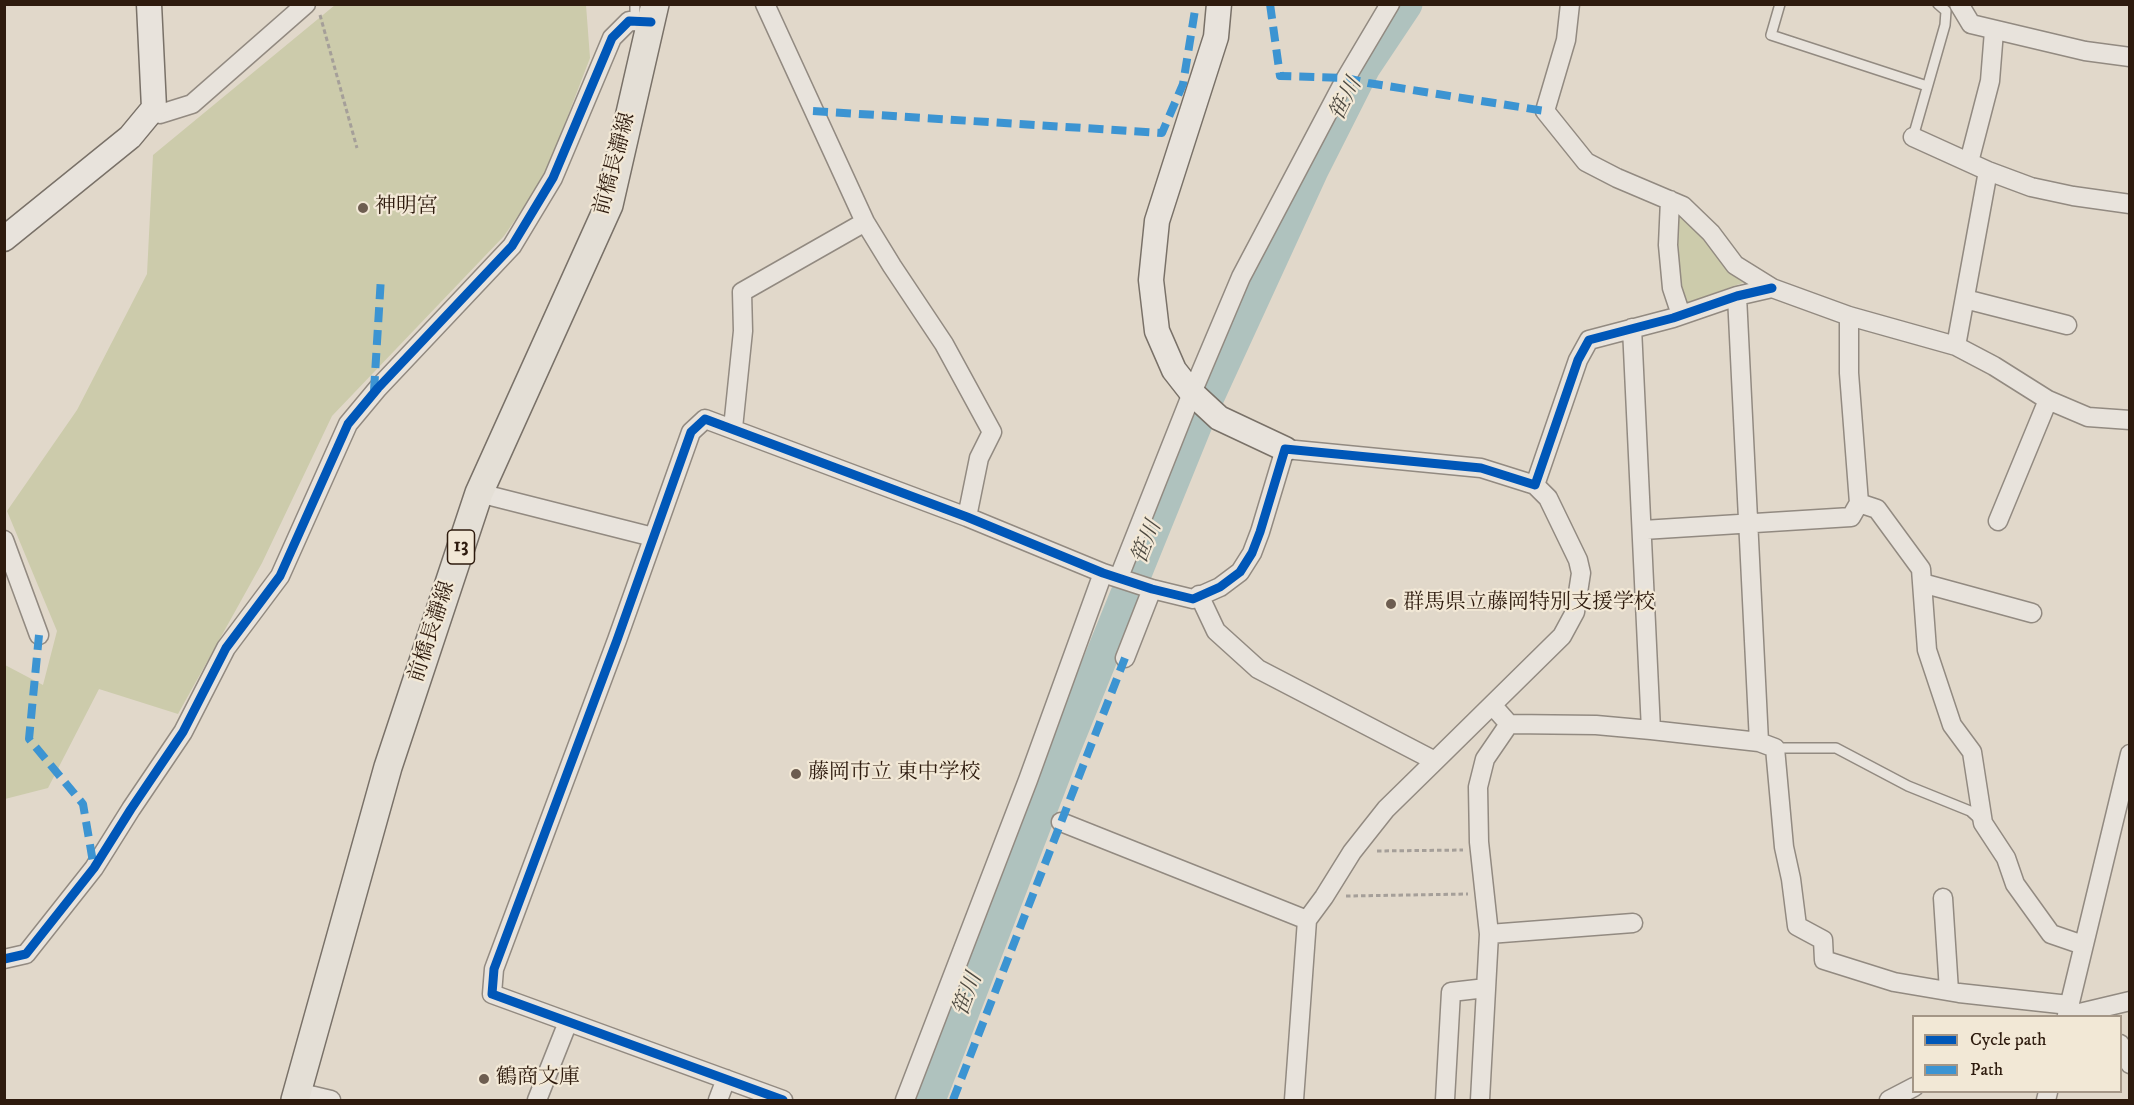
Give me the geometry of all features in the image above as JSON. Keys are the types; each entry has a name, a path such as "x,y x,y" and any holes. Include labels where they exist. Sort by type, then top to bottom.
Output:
{"main road":[{"name":"前橋長瀞線","path":"296,1096 388,767 479,493 609,205 644,13"}],"street":[{"path":"149,4 154,108 160,114 192,104 306,4"},
{"path":"765,4 865,222 944,344 992,432 979,458 967,516"},
{"path":"1219,4 1216,37 1157,221 1151,280 1157,331 1174,370 1198,399 1220,418 1285,449 1481,468 1536,485 1548,498 1578,561 1581,573 1575,612 1562,636 1386,809 1352,852 1307,920 1294,1101"},
{"path":"905,1101 1028,780 1111,575 1198,399 1242,277 1346,78 1390,4"},
{"path":"1570,4 1566,40 1545,111 1586,162 1683,206 1711,233 1735,265 1772,288 1849,315 1956,346 1994,366 2048,400 2088,417 2130,420"},
{"path":"1959,4 1971,24 2085,51 2130,57"},
{"path":"4,958 26,954 94,868 131,808 183,732 226,648 280,576 348,424 378,388 512,246 553,178 612,38 629,21 644,13"},
{"path":"1969,162 1990,81 1994,31"},
{"path":"4,239 130,137 154,108"},
{"path":"1913,137 1988,171 2031,187 2130,204"},
{"path":"1956,346 1988,171"},
{"path":"1670,200 1668,245 1672,288 1682,315"},
{"path":"733,428 743,331 742,292 865,222"},
{"path":"1536,485 1578,360 1589,340 1682,315 1737,296 1772,288"},
{"path":"1737,296 1747,524 1767,745 1797,926 1823,940 1824,960 1894,982 2068,1012 2106,1012 2130,1001"},
{"path":"1965,299 2067,325"},
{"path":"1643,530 1851,516 1859,503 1849,373 1849,315"},
{"path":"1632,328 1651,730"},
{"path":"1998,521 2048,400"},
{"path":"783,1101 492,994 494,969 617,640 691,432 705,419 733,428 967,516 1111,575 1152,589 1193,599 1220,587 1240,572 1252,553 1285,449"},
{"path":"479,493 652,537"},
{"path":"1859,503 1877,510 1921,569 1928,650 1952,725 1972,752 1983,823 2006,858 2015,884 2051,934 2083,945"},
{"path":"4,540 39,635"},
{"path":"1922,583 2032,613"},
{"path":"1125,658 1152,589"},
{"path":"1199,595 1215,631 1258,669 1435,762"},
{"path":"1493,706 1509,724 1596,725 1767,745"},
{"path":"1480,1101 1490,934 1480,850 1478,787 1485,759 1509,724"},
{"path":"2068,1012 2130,754"},
{"path":"1061,822 1307,920"},
{"path":"1943,898 1949,992"},
{"path":"1490,934 1634,923"},
{"path":"1445,1101 1451,992 1486,988"},
{"path":"537,1101 568,1022"},
{"path":"2122,1046 2130,1064"},
{"path":"718,1101 726,1079"},
{"path":"1889,1101 1894,1096 1912,1088"},
{"path":"296,1096 331,1101"}],"lane":[{"path":"1780,4 1771,35 1927,86"},
{"path":"1913,137 1945,25 1946,11 1938,4"},
{"path":"1767,745 1836,748 1908,786 1970,811 1983,823"}],"path":[{"path":"317,4 357,148"},
{"path":"1352,852 1480,850"},
{"path":"1324,897 1485,893"}],"green space":[{"path":"335,5 586,5 590,58 544,178 504,236 332,416 262,563 178,714 99,689 48,788 5,799 5,665 43,685 57,631 7,511 77,410 147,274 153,155"},
{"path":"1678,210 1748,281 1686,303 1676,260"}],"waterway":[{"name":"笹川","path":"929,1100 1062,754 1200,414 1312,170 1364,67 1406,4"}],"marked path":[{"path":"813,111 1162,133 1183,84 1196,4"},
{"path":"1270,4 1280,76 1346,78 1545,111"},
{"path":"374,391 381,277"},
{"path":"39,635 29,739 83,804 94,868"},
{"path":"953,1100 1125,658"}],"cycle path":[{"path":"4,959 26,954 94,868 183,732 226,648 280,576 348,424 378,388 512,246 553,178 612,38 629,21 651,22"},
{"path":"783,1100 492,994 494,969 617,640 691,432 705,419 967,517 1103,573 1193,599 1220,587 1240,572 1252,553 1285,449 1481,468 1535,485 1578,360 1589,340 1673,318 1737,296 1772,288"}],"place":[{"name":"神明宮","path":"363,208"},
{"name":"群馬県立藤岡特別支援学校","path":"1391,604"},
{"name":"藤岡市立 東中学校","path":"796,774"},
{"name":"鶴商文庫","path":"484,1079"}]}
